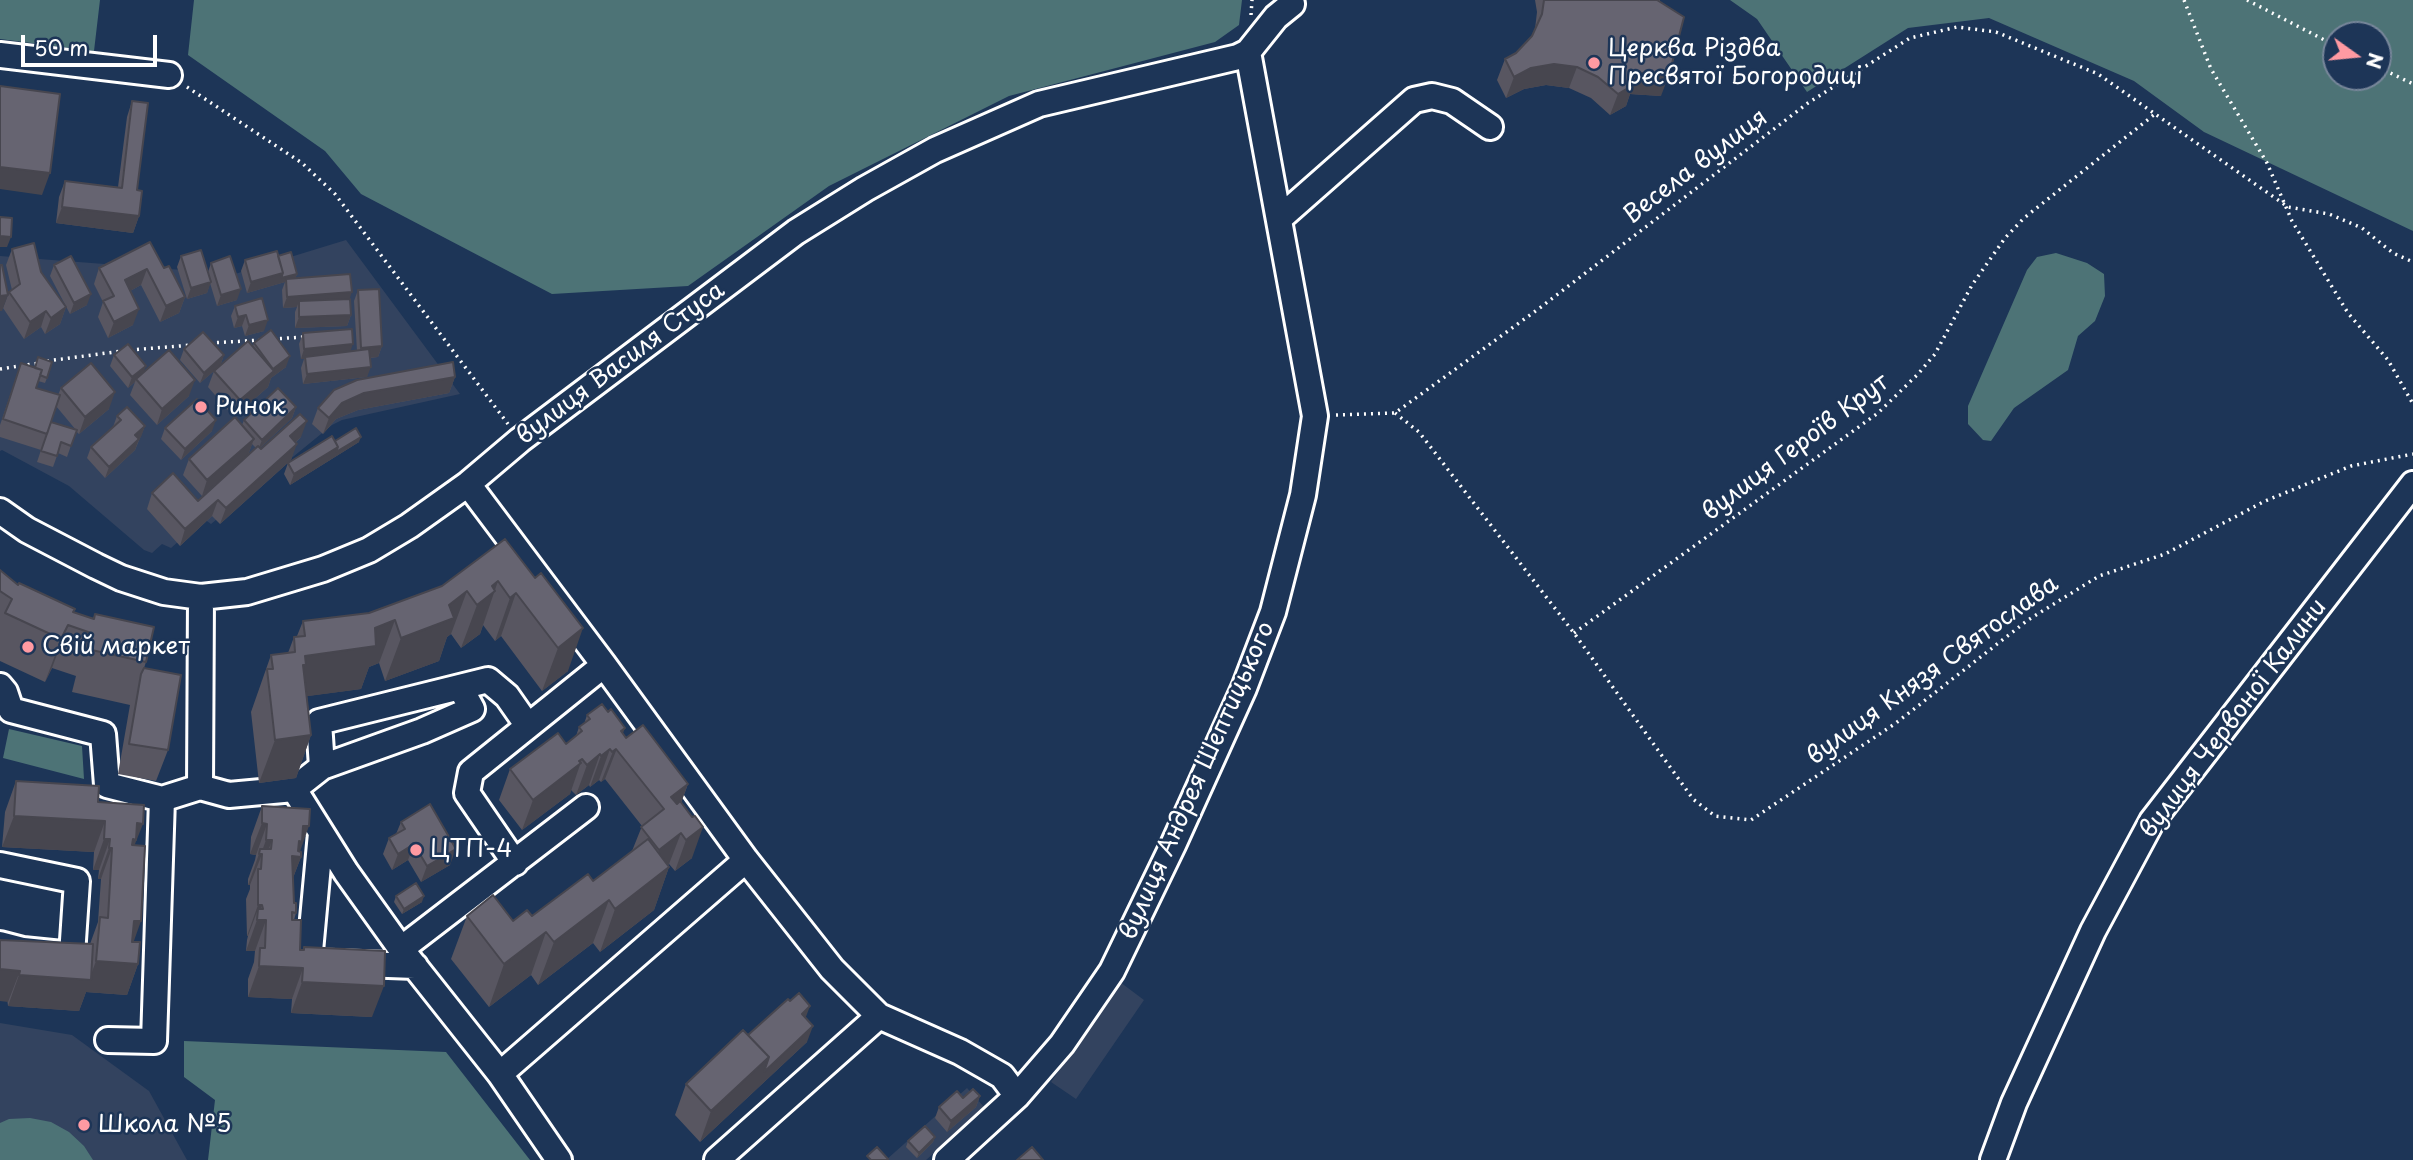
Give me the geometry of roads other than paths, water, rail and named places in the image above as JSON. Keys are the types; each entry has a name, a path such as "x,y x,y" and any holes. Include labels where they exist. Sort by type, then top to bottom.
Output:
{"street":[{"path":"1248,52 1276,17 1292,4"},
{"name":"вулиця Андрея Шептицького","path":"947,1160 1017,1097 1062,1044 1112,971 1244,688 1273,612 1304,495 1315,416 1248,52"},
{"name":"вулиця Василя Стуса","path":"0,511 27,530 121,578 164,592 201,597 247,592 323,569 358,555 410,526 796,232 865,189 935,150 1039,104 1238,57 1248,52"},
{"path":"0,55 169,75"},
{"path":"1279,219 1414,100 1432,96 1452,101 1490,127"},
{"path":"468,484 746,860 832,969 879,1016 960,1052 1002,1076 1017,1097"},
{"name":"вулиця Червоної Калини","path":"1993,1160 2014,1103 2093,931 2152,821 2413,484"},
{"path":"200,787 201,597"},
{"path":"515,863 467,793 471,772 604,665"},
{"path":"322,767 319,722 488,680 507,696 528,726"},
{"path":"0,686 5,692 5,708 103,734 107,785 163,799 200,787 229,795 294,789 322,767 422,731 472,709 460,687"},
{"path":"294,789 346,872 408,958 500,1074 559,1160"},
{"path":"108,1040 154,1041 163,799"},
{"path":"321,833 309,962 408,958 515,863 586,807"},
{"path":"500,1074 746,860"},
{"path":"0,865 77,881 72,955 23,950 0,944"},
{"path":"717,1160 879,1016"}],"place":[{"name":"Церква Різдва Пресвятої Богородиці","path":"1594,63"},
{"name":"Ринок","path":"201,407"},
{"name":"Свiй маркет","path":"28,647"},
{"name":"ЦТП-4","path":"416,850"},
{"name":"Школа №5","path":"84,1125"}]}
